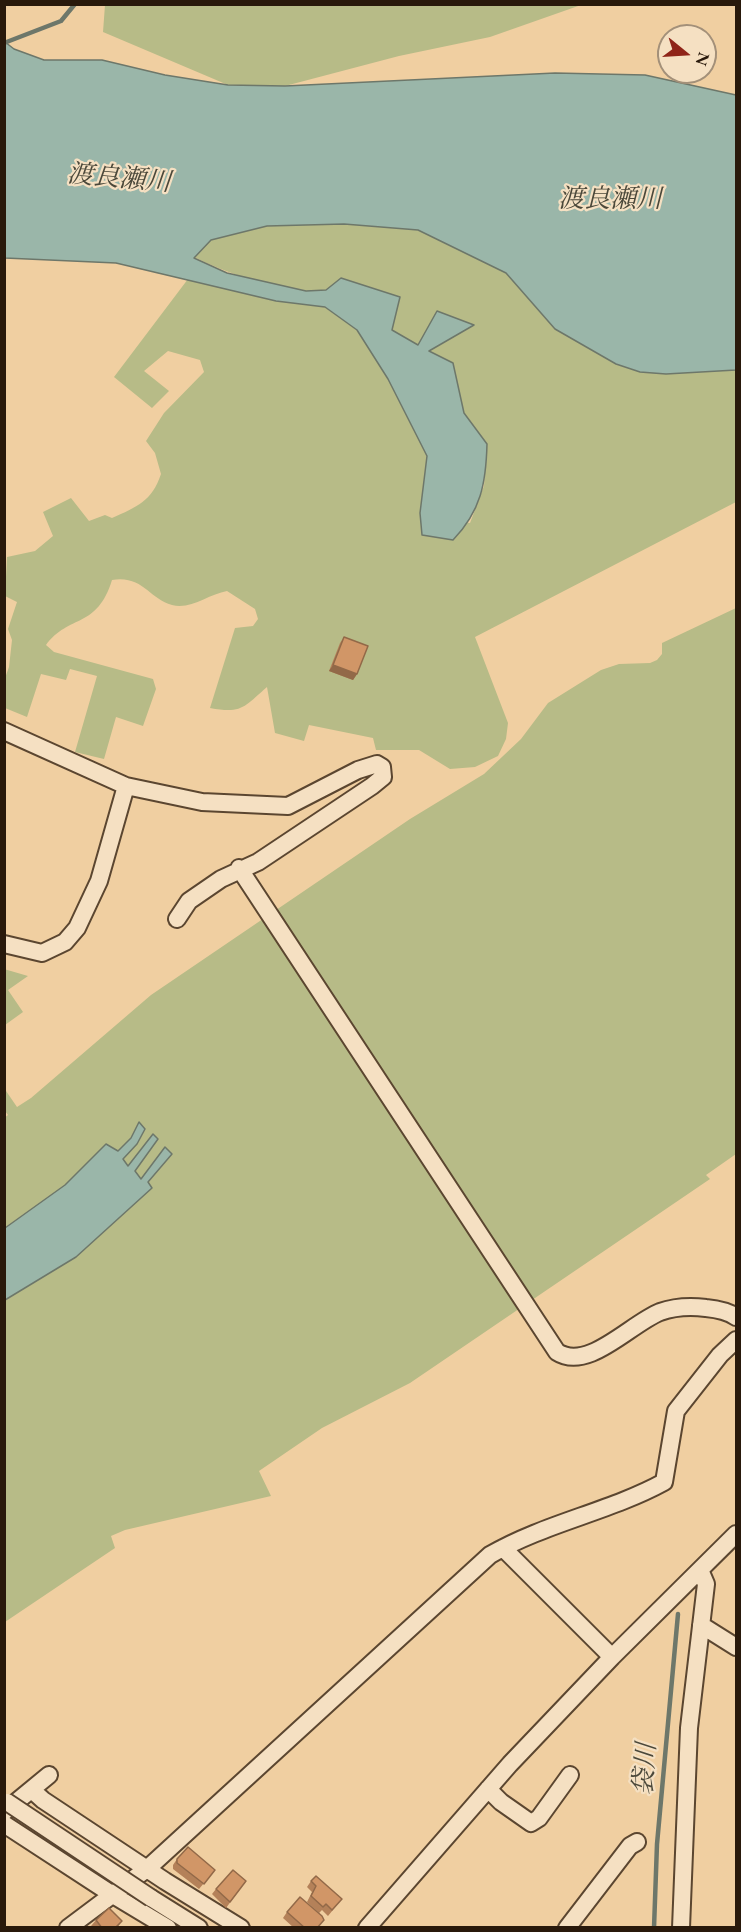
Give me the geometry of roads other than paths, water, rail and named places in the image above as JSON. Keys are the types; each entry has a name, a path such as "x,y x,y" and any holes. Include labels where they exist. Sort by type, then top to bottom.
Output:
{"street":[{"path":"4,731 126,786 202,802 288,806 358,770 377,764 382,767 383,777 372,786 258,862 243,875 189,902 177,919"},
{"path":"4,944 42,953 72,935 99,881 126,786"},
{"path":"243,875 554,1349 567,1358 580,1357 598,1350 651,1316 672,1309 709,1308 736,1317"},
{"path":"68,1928 146,1870 490,1555 524,1536 611,1505 664,1482 676,1411 720,1355 736,1340"},
{"path":"367,1928 488,1789 612,1657 736,1534"},
{"path":"503,1548 612,1657"},
{"path":"681,1928 689,1728 706,1584 700,1570"},
{"path":"701,1625 736,1647"},
{"path":"5,1805 33,1791 49,1775"},
{"path":"488,1789 501,1802 531,1823 540,1818 570,1775"},
{"path":"33,1791 146,1870 241,1928"},
{"path":"5,1805 199,1928"},
{"path":"4,1824 168,1928"},
{"path":"567,1928 630,1846 637,1842"}],"water":[{"name":"渡良瀬川","path":"5,42 14,49 44,60 102,60 165,75 228,85 285,86 555,73 645,75 657,78 657,84 686,84 736,95 736,370 666,374 640,372 616,364 555,329 506,273 418,230 344,224 267,226 211,240 194,258 227,273 306,291 326,290 341,278 400,297 392,330 418,345 437,311 474,325 429,351 453,363 464,413 487,444 480,496 470,518 453,540 422,535 420,513 427,456 388,379 357,330 325,307 276,301 116,263 5,258"},
{"path":"139,1122 145,1129 137,1144 123,1159 128,1166 153,1134 158,1139 135,1171 141,1179 165,1147 172,1154 148,1182 152,1188 76,1257 5,1300 5,1228 65,1185 106,1144 118,1151 131,1138"}],"waterway":[{"path":"4,43 61,21 75,4"},
{"name":"袋川","path":"654,1928 657,1844 678,1614"}]}
